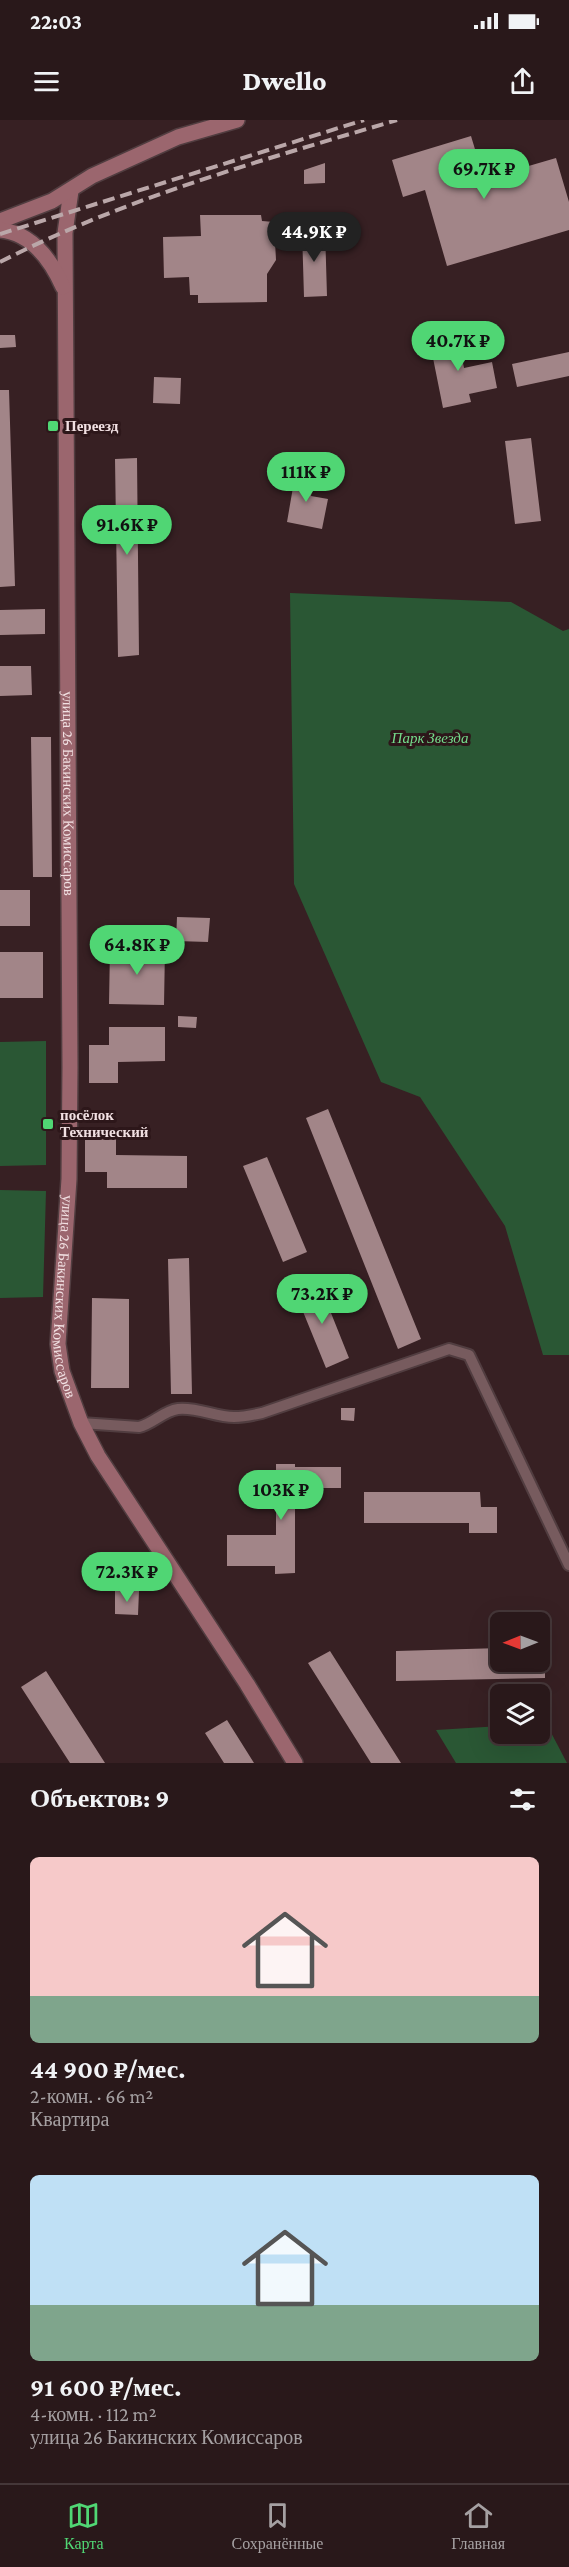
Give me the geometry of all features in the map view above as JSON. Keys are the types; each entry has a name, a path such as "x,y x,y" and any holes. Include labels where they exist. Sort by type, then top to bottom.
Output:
{"main road":[{"path":"0,221 18,216 71,191 92,176 178,136 237,120"},
{"name":"улица 26 Бакинских Комиссаров","path":"71,191 65,232 69,1119 67,1210 58,1344 62,1371 81,1423 98,1456 247,1684 295,1763"},
{"path":"0,230 12,231 34,244 52,262 66,293"}],"street":[{"path":"81,1423 139,1427 148,1425 159,1416 175,1409 194,1408 233,1418 262,1413 449,1349 469,1355 569,1565"}],"green space":[{"name":"Парк Звезда","path":"290,593 511,602 563,631 569,629 569,1355 543,1355 505,1226 420,1097 381,1082 294,884"},
{"path":"46,1041 46,1165 0,1166 0,1042"},
{"path":"0,1190 46,1191 43,1297 0,1298"},
{"path":"490,1727 490,1744 550,1744 550,1731 567,1763 456,1763 436,1730"}],"building":[{"path":"471,136 484,179 556,158 569,202 569,230 447,266 425,190 403,197 392,160"},
{"path":"325,163 325,183 304,184 304,170"},
{"path":"200,215 261,215 262,221 274,222 276,260 267,274 267,302 198,303 198,295 190,295 189,277 164,278 163,237 201,236"},
{"path":"325,229 327,296 304,297 302,230"},
{"path":"457,332 464,368 492,362 497,388 469,394 471,402 443,408 429,338"},
{"path":"0,335 15,335 16,347 0,348"},
{"path":"569,352 569,376 517,387 512,364"},
{"path":"154,377 181,378 180,404 153,403"},
{"path":"0,390 9,390 15,586 0,587"},
{"path":"531,438 541,521 515,524 505,441"},
{"path":"137,458 139,655 118,657 115,459"},
{"path":"296,470 315,473 311,496 328,499 322,529 287,522"},
{"path":"45,609 45,634 0,635 0,610"},
{"path":"0,666 31,666 32,695 0,696"},
{"path":"31,737 51,737 52,877 33,877"},
{"path":"0,890 30,890 30,926 0,926"},
{"path":"177,917 210,918 208,942 176,941"},
{"path":"110,948 165,948 164,1005 109,1004"},
{"path":"0,952 43,952 43,998 0,998"},
{"path":"178,1016 197,1017 196,1028 178,1027"},
{"path":"109,1027 165,1027 165,1061 118,1062 118,1083 89,1083 89,1045 109,1045"},
{"path":"328,1109 421,1339 398,1349 306,1118"},
{"path":"85,1137 116,1137 116,1155 187,1156 187,1188 107,1188 107,1172 85,1172"},
{"path":"267,1157 307,1252 283,1262 243,1166"},
{"path":"189,1258 192,1394 171,1394 168,1259"},
{"path":"319,1283 349,1358 326,1368 295,1292"},
{"path":"92,1298 129,1299 129,1388 91,1388"},
{"path":"341,1408 355,1408 354,1421 341,1420"},
{"path":"276,1464 295,1464 295,1467 341,1467 341,1488 295,1488 295,1573 275,1574 275,1566 227,1566 227,1535 276,1535"},
{"path":"364,1492 480,1492 481,1507 497,1507 497,1533 469,1533 469,1523 364,1523"},
{"path":"115,1591 139,1591 138,1615 115,1614"},
{"path":"490,1648 490,1672 545,1672 545,1678 396,1681 396,1651"},
{"path":"330,1651 401,1763 371,1763 308,1663"},
{"path":"46,1671 105,1763 70,1763 21,1687"},
{"path":"227,1720 254,1763 224,1763 205,1733"}],"railway":[{"path":"0,234 364,120"},
{"path":"0,262 47,239 145,199 397,120"}],"place":[{"name":"Переезд","path":"53,426"},
{"name":"посёлок Технический","path":"48,1124"}]}
